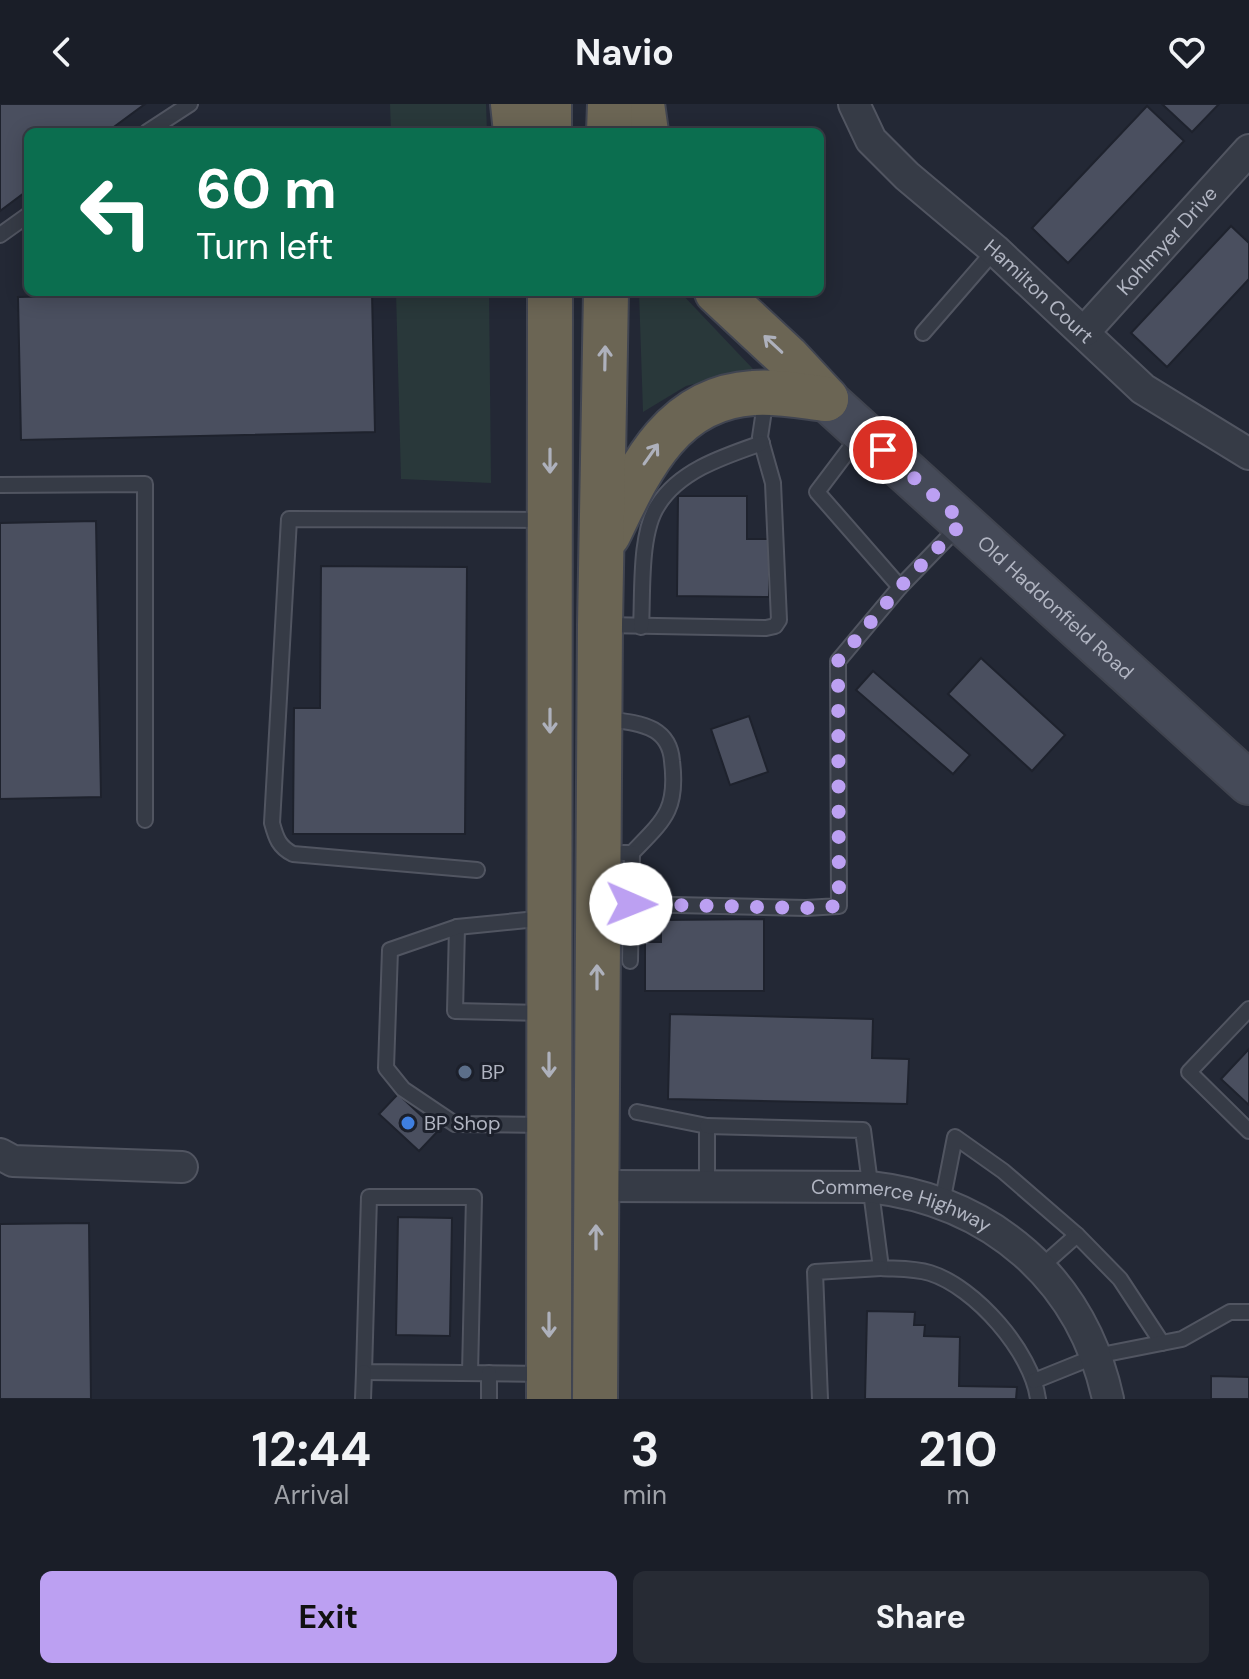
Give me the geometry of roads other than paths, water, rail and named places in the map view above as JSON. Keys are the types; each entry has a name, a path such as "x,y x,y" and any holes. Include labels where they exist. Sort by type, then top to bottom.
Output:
{"highway":[{"path":"513,104 516,128"},
{"path":"549,104 549,128"},
{"path":"609,128 610,104"},
{"path":"642,104 645,128"},
{"path":"537,296 550,383"},
{"path":"549,1386 550,296"},
{"path":"595,1399 596,1186 615,853 599,718 621,626 602,548 606,296"},
{"path":"721,296 787,357 826,399"},
{"path":"602,548 646,460 682,419 705,405 730,397 766,392 826,399"}],"street":[{"name":"Hamilton Court","path":"854,104 871,140 907,176 1085,331 1143,389 1249,454"},
{"name":"Kohlmyer Drive","path":"1085,331 1249,150"},
{"name":"Old Haddonfield Road","path":"826,399 1247,777"},
{"path":"0,1154 13,1161 182,1167"},
{"name":"Commerce Highway","path":"596,1186 870,1187 897,1190 942,1203 989,1226 1042,1266 1076,1313 1096,1356 1108,1399"}],"lane":[{"path":"153,128 190,104"},
{"path":"0,235 24,218"},
{"path":"923,333 995,250"},
{"path":"762,443 708,463 679,483 656,507 621,626 766,628 775,626 779,620 774,497 762,443 760,437 766,392"},
{"path":"863,432 817,492 900,587"},
{"path":"0,485 145,484 145,820"},
{"path":"477,870 293,854 277,840 272,823 289,519 550,520"},
{"path":"631,904 839,906 838,661 900,587 963,522"},
{"path":"599,718 639,724 653,730 667,741 671,751 675,785 672,801 660,824 615,853 631,904 630,961"},
{"path":"549,918 457,927 390,950 386,1068 403,1089 455,1124 549,1125"},
{"path":"457,927 455,1011 549,1013"},
{"path":"1249,1009 1189,1072 1249,1131"},
{"path":"637,1112 707,1126 863,1130 881,1268"},
{"path":"707,1126 707,1186"},
{"path":"942,1203 955,1137 1003,1171 1077,1235 1120,1279 1162,1343"},
{"path":"363,1399 369,1197 474,1197 470,1373"},
{"path":"1042,1266 1077,1235"},
{"path":"820,1399 815,1272 881,1268 930,1273 967,1295 999,1325 1029,1366 1038,1399"},
{"path":"1034,1381 1096,1356 1182,1339 1230,1312 1249,1312"},
{"path":"364,1372 489,1373 549,1386"},
{"path":"489,1373 489,1399"}],"place":[{"name":"BP","path":"465,1072"},
{"name":"BP Shop","path":"408,1123"}]}
